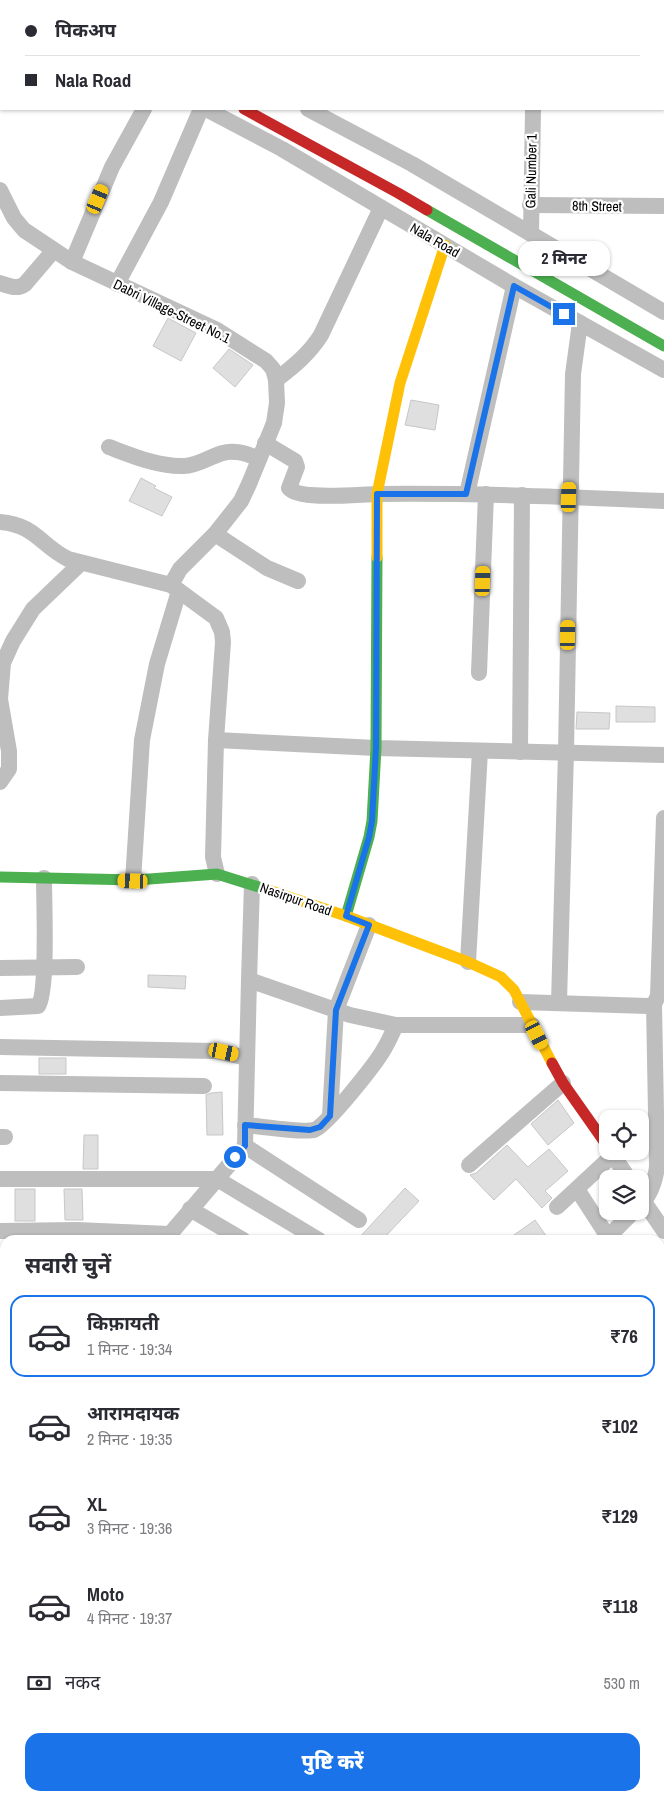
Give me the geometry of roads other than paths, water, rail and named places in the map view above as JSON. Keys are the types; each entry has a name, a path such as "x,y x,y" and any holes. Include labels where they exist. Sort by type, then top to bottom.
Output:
{"street":[{"path":"72,262 112,167 143,110"},
{"path":"117,284 161,202 201,110"},
{"name":"Nala Road","path":"208,110 282,150 514,286 664,370"},
{"path":"246,110 398,193 454,227 664,346"},
{"path":"310,110 412,164 664,312"},
{"name":"Gali Number 1","path":"531,234 532,110"},
{"name":"Dabri Village-Street No.1","path":"0,190 14,218 24,230 72,262 217,330 266,361 273,369 276,380 277,403 274,423 241,501 214,534 180,569 157,664 142,740 133,881"},
{"name":"8th Street","path":"530,205 664,206"},
{"path":"276,380 302,359 321,335 381,208"},
{"path":"346,916 372,821 376,748 377,494 400,382 445,245"},
{"path":"0,284 20,288 54,250"},
{"path":"466,494 514,286"},
{"path":"559,1002 566,752 572,374 580,323"},
{"path":"109,447 143,459 173,466 194,465 230,452 261,451 295,461 297,464 289,488 292,492 309,496 486,494 664,501"},
{"path":"479,673 486,494"},
{"path":"520,752 522,495"},
{"path":"0,522 17,525 32,531 58,554 68,559 175,588 216,618 222,632 223,642 216,740 213,858 217,874"},
{"path":"214,534 267,568 298,581"},
{"path":"0,782 10,769 10,751 0,699 3,663 13,641 33,609 81,562"},
{"path":"216,740 376,748 664,755"},
{"path":"468,962 480,751"},
{"path":"649,1190 655,1182 657,1167 654,1004 658,996 664,818"},
{"name":"Nasirpur Road","path":"0,877 133,881 217,874 346,916 468,962 501,977 514,990 563,1083 599,1135"},
{"path":"0,1008 38,1006 42,1001 44,878"},
{"path":"169,1235 245,1146 252,884"},
{"path":"330,1116 336,1010 369,925"},
{"path":"0,968 77,967"},
{"path":"250,980 336,1010 396,1025 532,1025"},
{"path":"520,1002 648,1006 654,1004"},
{"path":"245,1125 310,1130 320,1127 374,1064 384,1050 396,1025"},
{"path":"0,1047 216,1051 247,1058"},
{"path":"0,1083 204,1086"},
{"path":"469,1165 563,1083"},
{"path":"245,1146 359,1220"},
{"path":"557,1207 577,1189 602,1160"},
{"path":"0,1178 217,1179 311,1235"},
{"path":"577,1189 607,1235"},
{"path":"190,1209 234,1235"},
{"path":"649,1214 664,1231"},
{"path":"612,1235 625,1220"},
{"path":"0,1231 76,1230 141,1235"}]}
